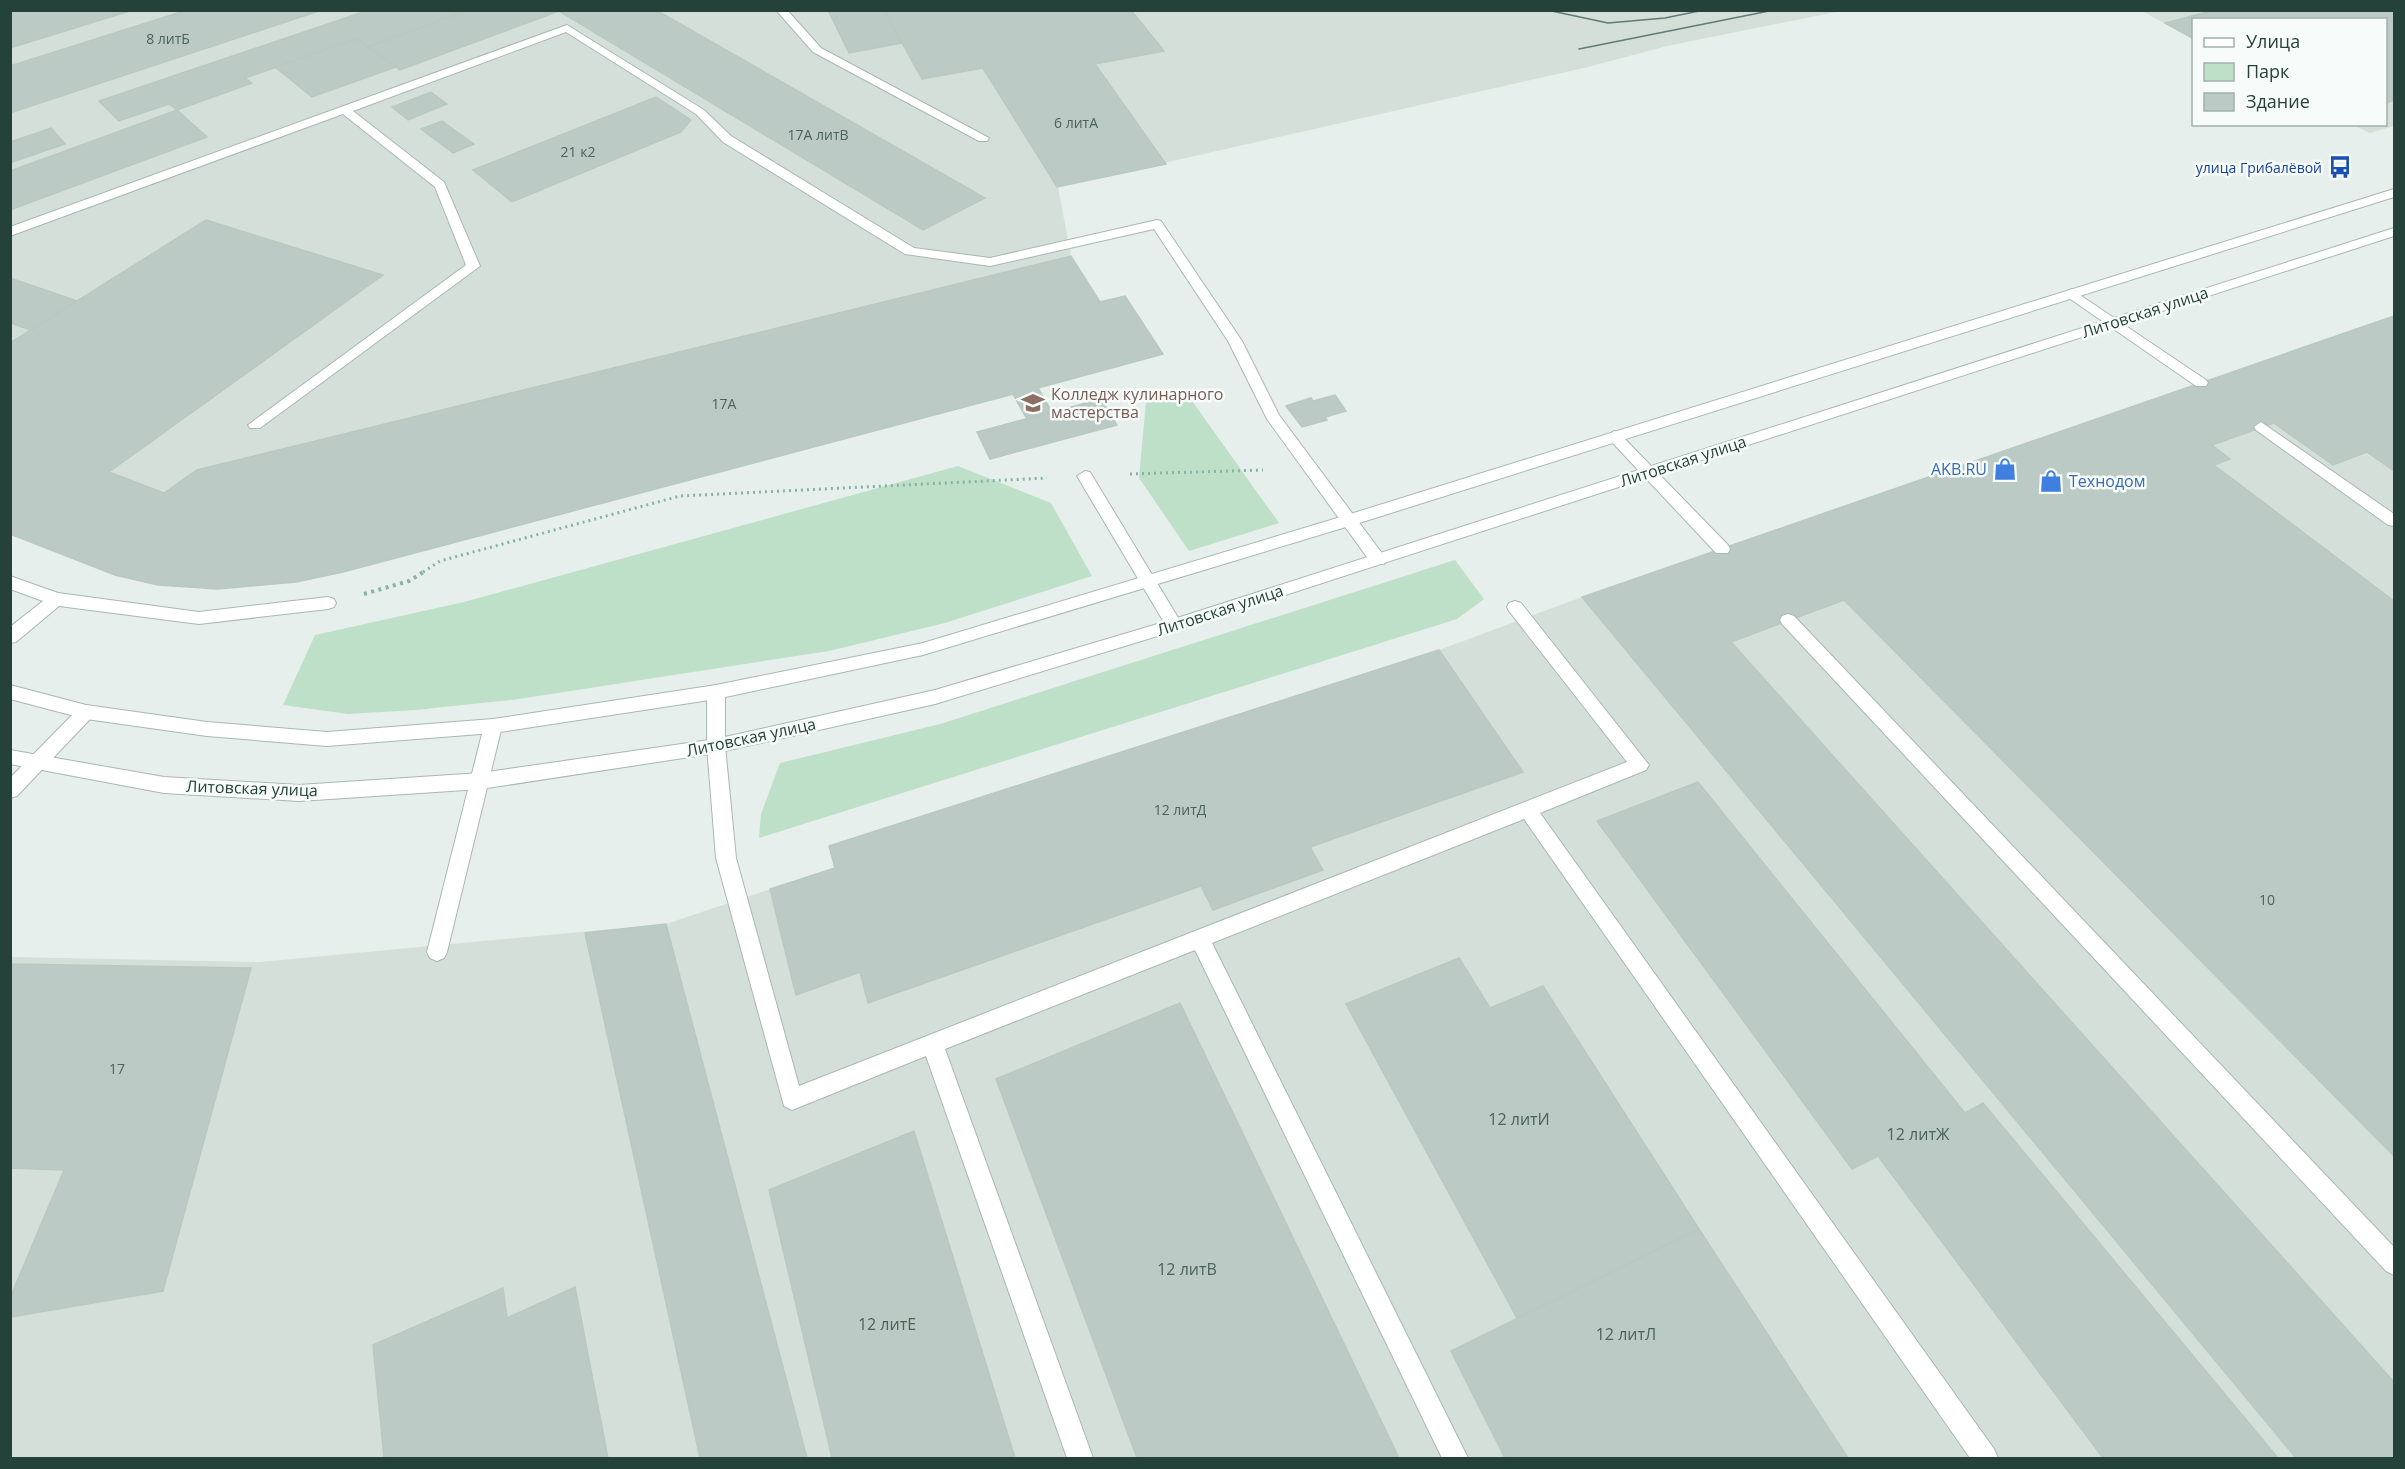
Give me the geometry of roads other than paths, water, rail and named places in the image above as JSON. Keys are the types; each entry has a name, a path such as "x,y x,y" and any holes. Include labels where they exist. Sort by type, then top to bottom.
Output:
{"street":[{"path":"781,10 817,50 983,138"},
{"path":"10,232 567,28 700,112 727,139 910,251 990,262 1157,224 1235,341 1272,416 1378,560"},
{"path":"255,425 473,266 440,185 345,110"},
{"path":"10,692 86,712 207,729 327,738 493,726 716,692 923,649 1350,520 2071,292 2394,193"},
{"name":"Литовская улица","path":"10,757 164,785 299,793 481,781 716,746 935,697 1174,625 2394,232"},
{"path":"2071,292 2201,384"},
{"path":"2262,427 2394,521"},
{"path":"1614,436 1722,549"},
{"path":"1085,476 1150,581 1174,625"},
{"path":"10,582 56,599 199,618 328,603"},
{"path":"10,637 56,599"},
{"path":"716,692 716,746 726,858 792,1099 1640,765 1515,607"},
{"path":"1788,620 2394,1263"},
{"path":"10,791 86,712"},
{"path":"437,952 493,726"},
{"path":"1527,809 1984,1458"},
{"path":"1199,938 1455,1458"},
{"path":"932,1043 1080,1458"}],"tram line":[{"path":"1547,10 1608,23 1665,18 1704,10"},
{"path":"1579,49 1774,10"}],"place":[{"name":"улица Грибалёвой","path":"2340,167"},
{"name":"Колледж кулинарного мастерства","path":"1033,403"},
{"name":"AKB.RU","path":"2005,469"},
{"name":"Технодом","path":"2051,481"}]}
